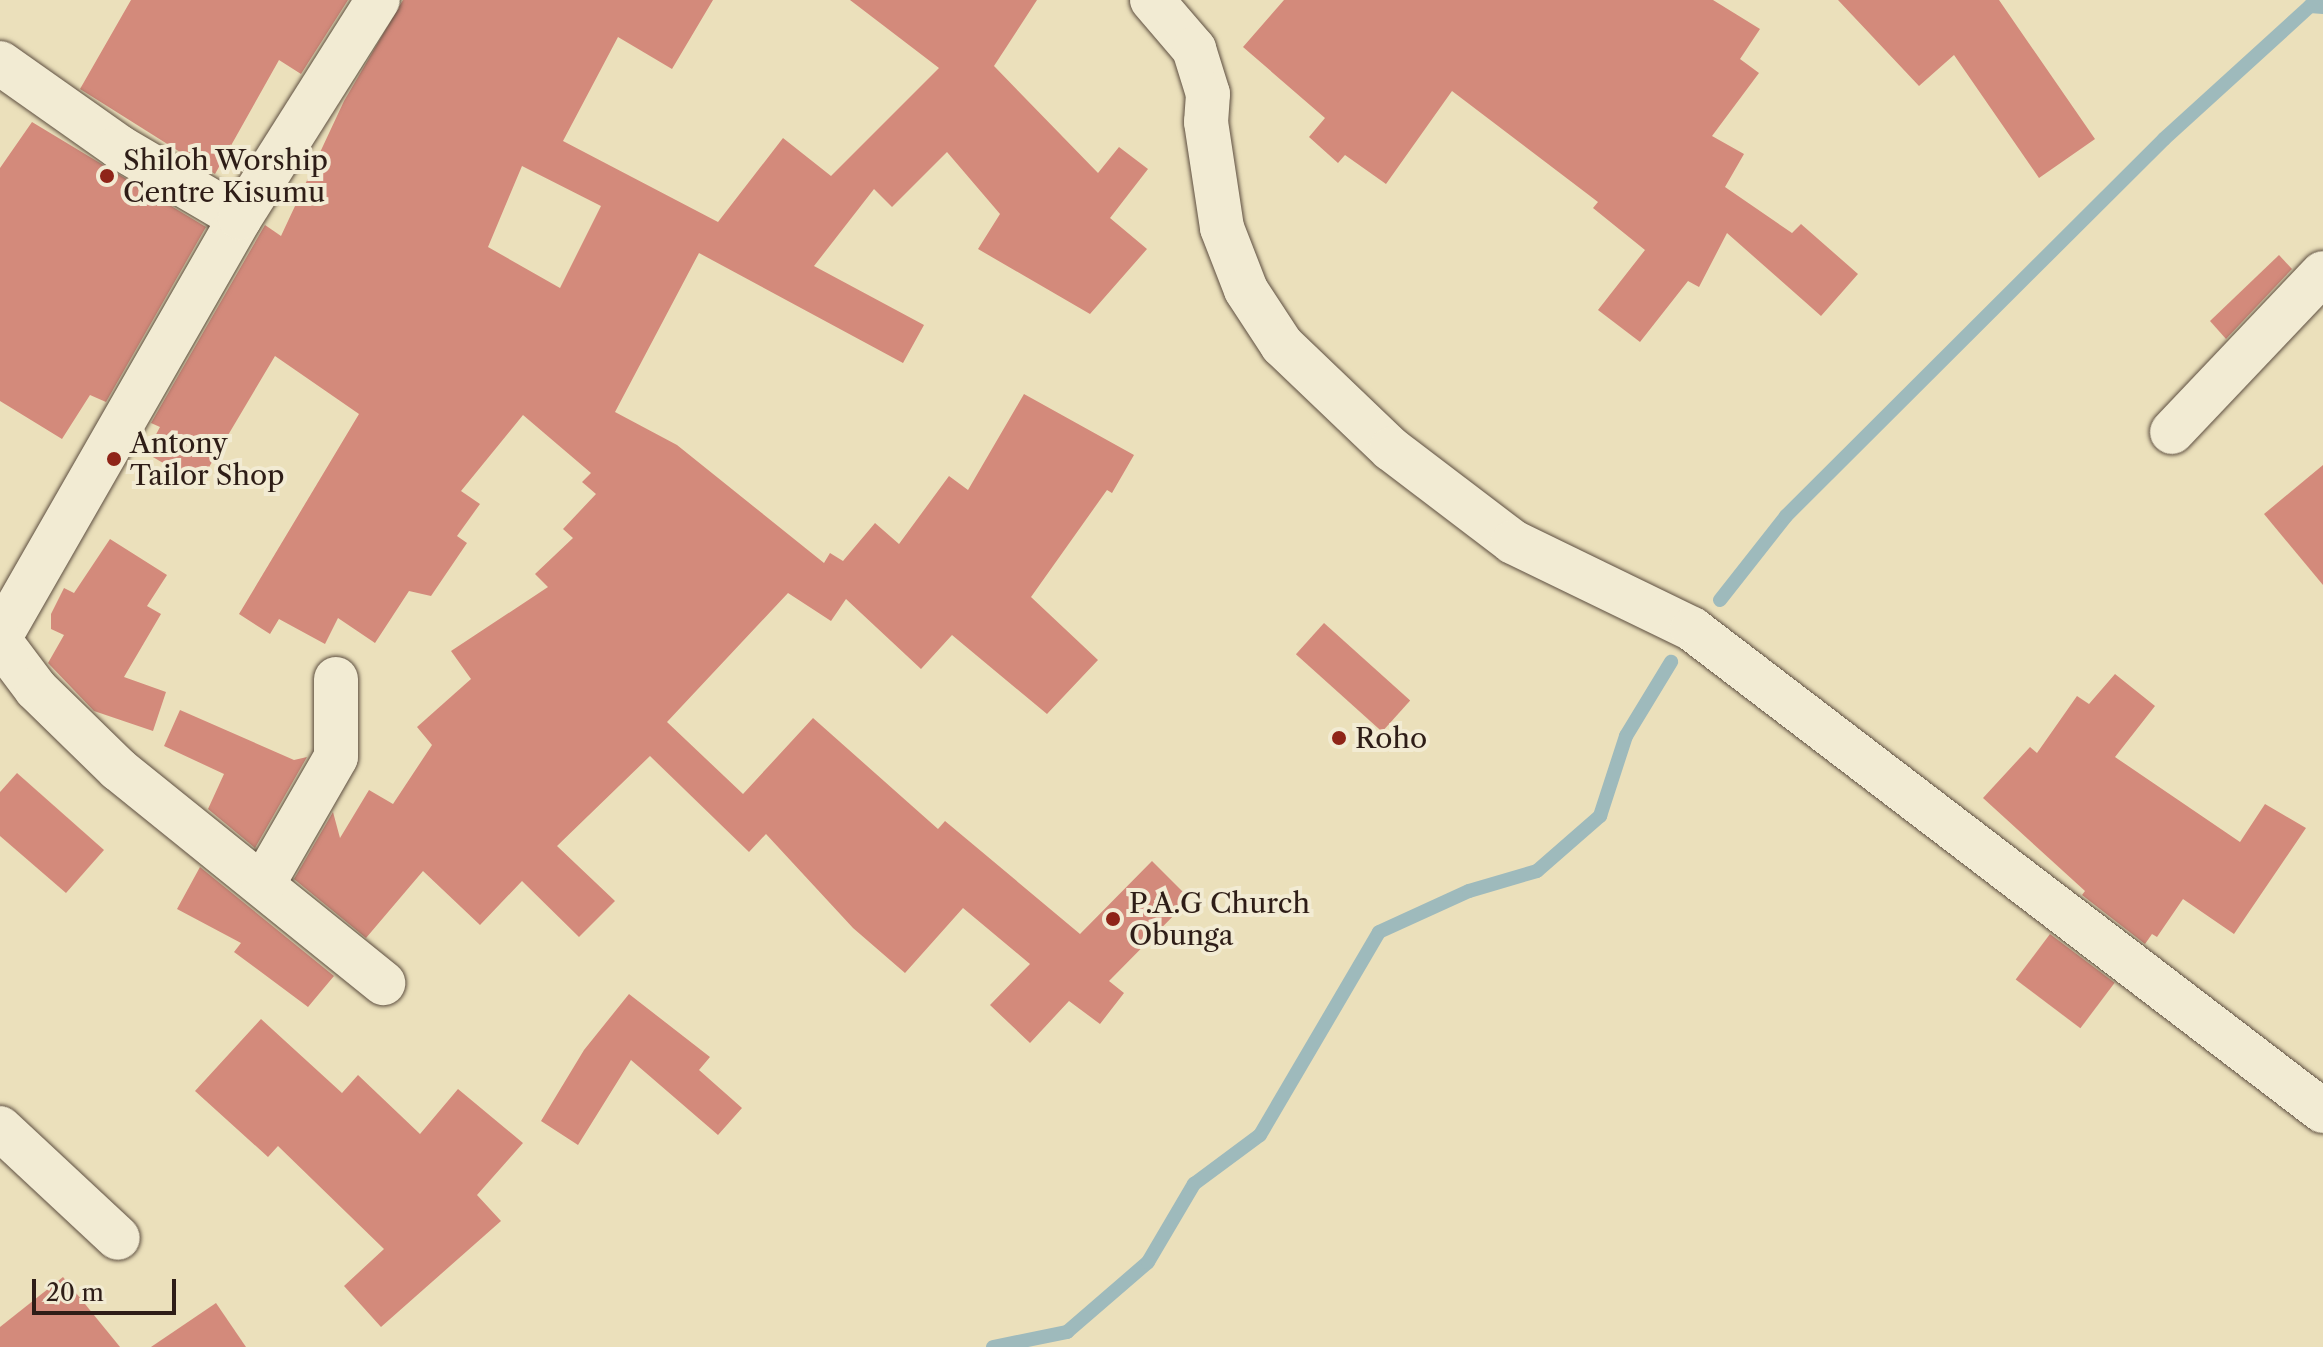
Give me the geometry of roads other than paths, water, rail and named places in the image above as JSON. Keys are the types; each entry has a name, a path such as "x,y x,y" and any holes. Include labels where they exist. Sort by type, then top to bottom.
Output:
{"street":[{"path":"378,0 240,218 0,639 36,689 118,769 383,983"},
{"path":"1152,0 1194,49 1208,94 1206,122 1222,228 1246,290 1282,345 1391,449 1513,542 1692,629 2323,1111"},
{"path":"0,63 119,147 240,218"},
{"path":"2172,432 2323,273"},
{"path":"263,884 336,757 336,679"},
{"path":"0,1128 118,1238"}],"waterway":[{"path":"1720,600 1786,516 2164,139 2310,6 2323,7"},
{"path":"993,1347 1067,1332 1148,1262 1194,1184 1260,1135 1379,932 1469,891 1537,871 1600,816 1626,736 1671,662"}],"place":[{"name":"Shiloh Worship Centre Kisumu","path":"107,176"},
{"name":"Antony Tailor Shop","path":"114,459"},
{"name":"Roho","path":"1339,738"},
{"name":"P.A.G Church Obunga","path":"1113,919"}]}
